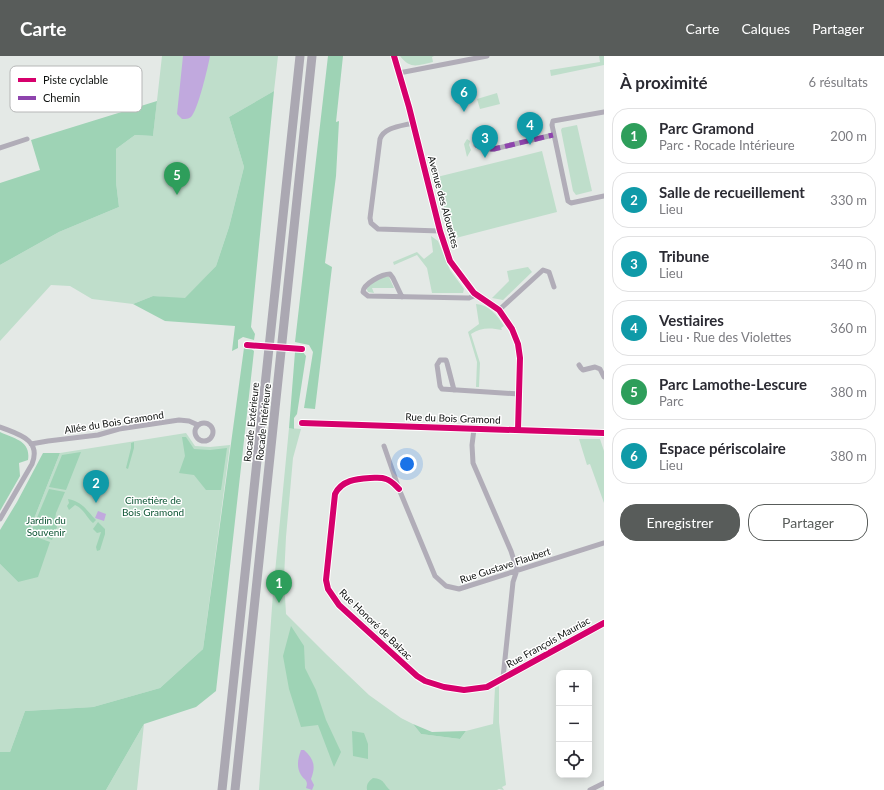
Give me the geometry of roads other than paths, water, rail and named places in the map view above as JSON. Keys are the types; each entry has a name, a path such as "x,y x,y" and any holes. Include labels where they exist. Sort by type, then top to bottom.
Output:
{"highway":[{"name":"Rocade Extérieure","path":"222,790 300,56"},
{"name":"Rocade Intérieure","path":"235,790 312,56"}],"street":[{"name":"Avenue des Alouettes","path":"394,56 409,106 440,231 450,261 476,295 499,310 512,329 518,344 520,358 518,430"},
{"path":"400,73 487,56"},
{"path":"604,112 553,121 552,125 568,201 574,202 604,196"},
{"path":"413,123 388,130 381,135 370,218 371,223 378,229 440,231"},
{"path":"476,145 487,149 494,149 554,135"},
{"path":"0,148 27,139"},
{"path":"499,310 544,270 549,272 554,288"},
{"path":"402,296 390,274 386,274 365,285 363,289 363,292 368,296 469,298 476,295"},
{"path":"454,390 446,360 440,360 437,365 440,386 444,390 519,394"},
{"path":"580,365 583,370 596,367 600,369 604,377"},
{"name":"Allée du Bois Gramond","path":"31,444 98,435 179,420 189,421 198,425"},
{"name":"Rue du Bois Gramond","path":"302,423 604,433"},
{"path":"0,427 26,438 31,444 34,453 32,464 0,519"},
{"path":"474,429 472,445 473,463 511,550 517,570 513,582 502,678"},
{"name":"Rue Gustave Flaubert","path":"384,446 399,489 435,576 446,586 459,589 604,543"},
{"name":"Rue Honoré de Balzac","path":"399,489 393,482 387,479 379,478 354,479 340,486 337,490 335,494 327,568 326,580 328,589 339,605 417,676 425,681 444,687 464,690 487,687 502,678"},
{"name":"Rue François Mauriac","path":"502,678 604,623"},
{"path":"590,790 604,783"}],"place":[{"name":"Espace périscolaire","path":"464,112"},
{"name":"Vestiaires","path":"530,145"},
{"name":"Tribune","path":"485,158"},
{"name":"Parc Lamothe-Lescure","path":"177,195"},
{"name":"Salle de recueillement","path":"96,503"},
{"name":"Parc Gramond","path":"279,603"}],"park label":[{"name":"Cimetière de Bois Gramond","path":"153,506"},
{"name":"Jardin du Souvenir","path":"46,526"}]}
